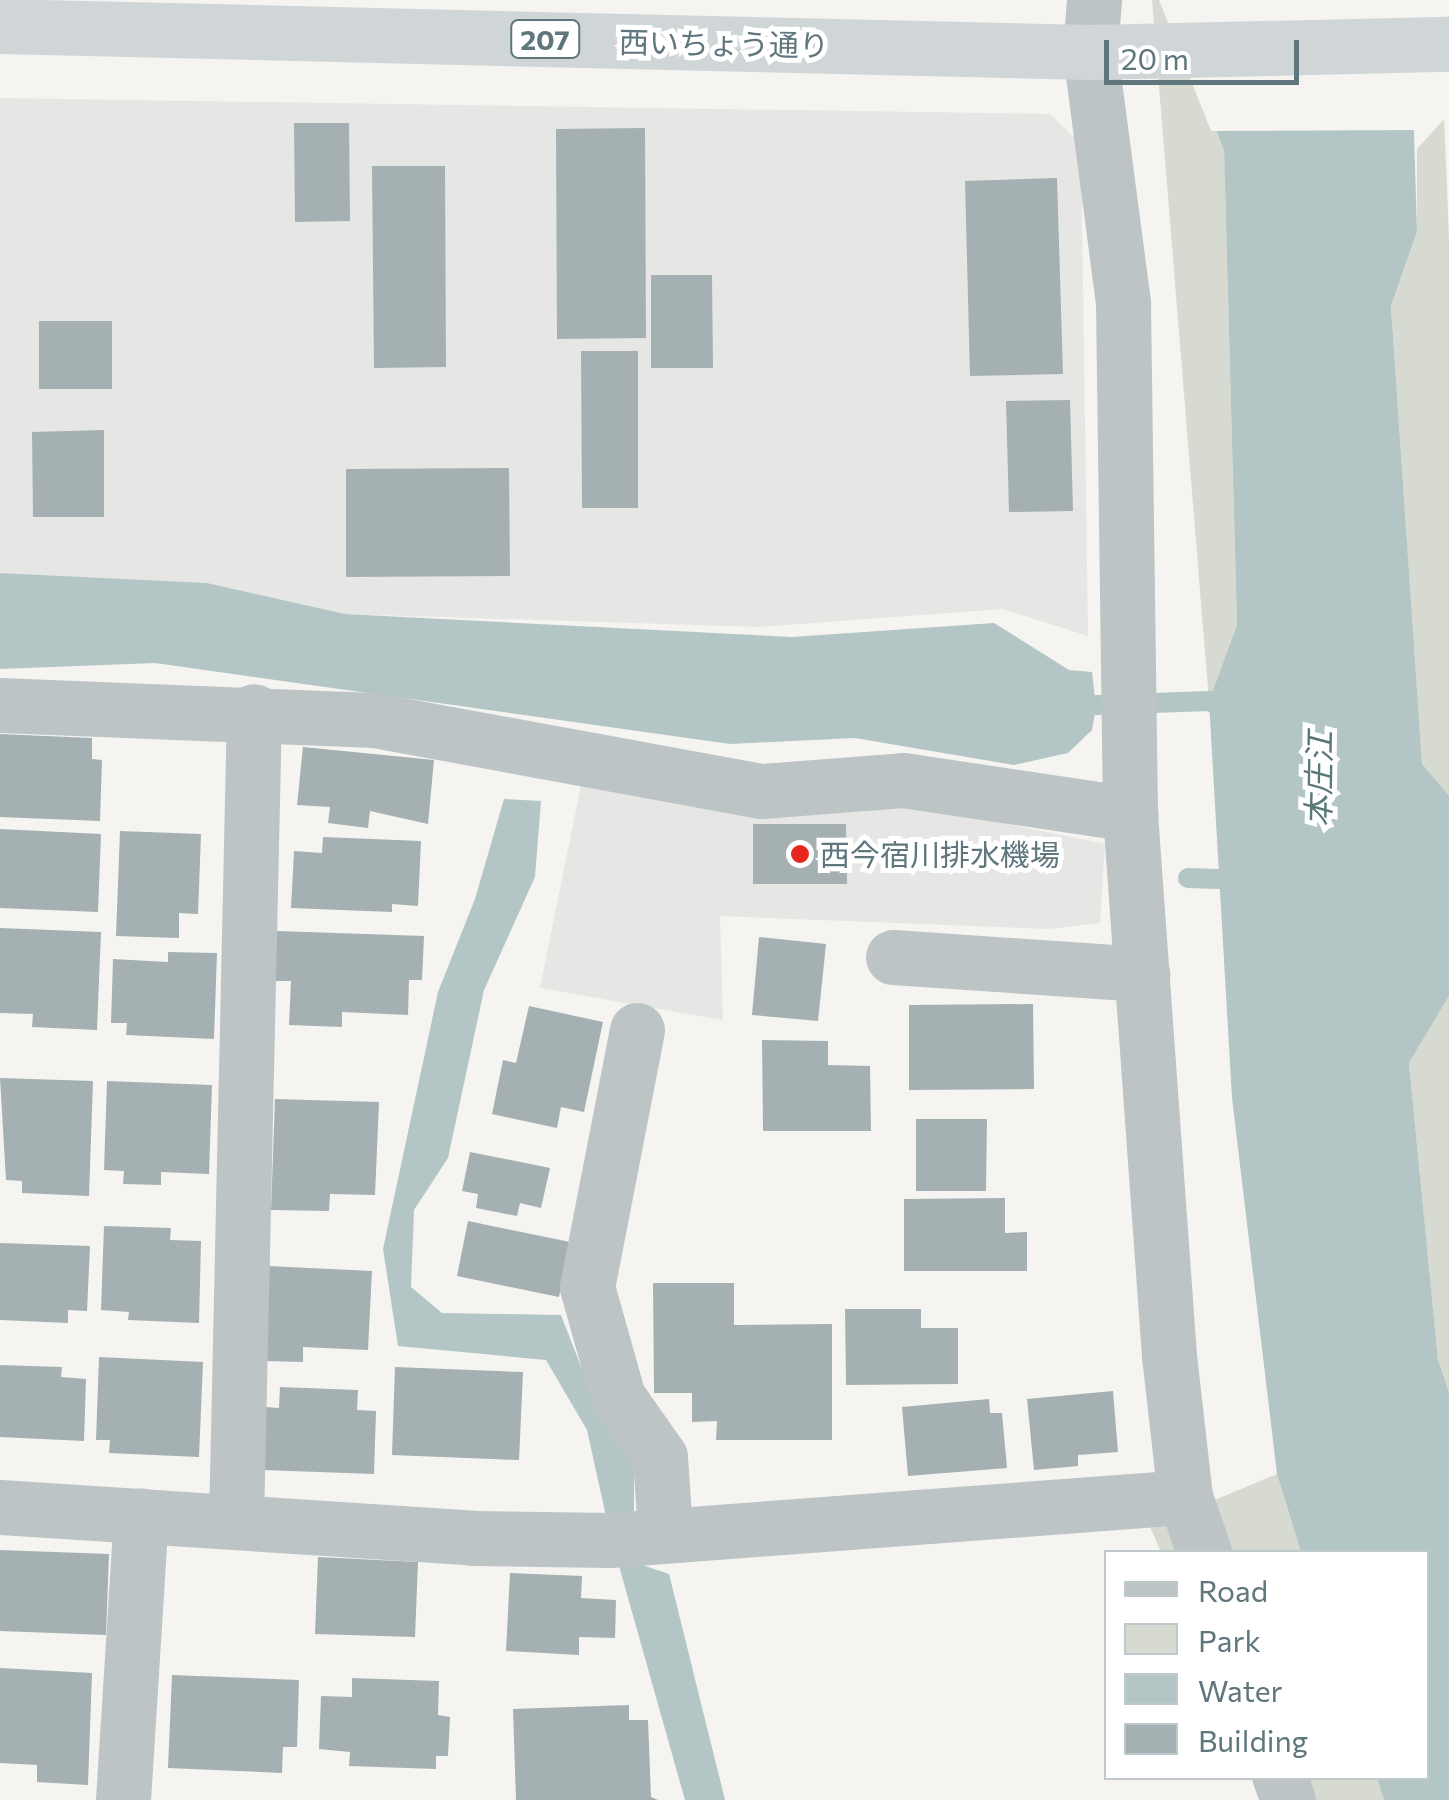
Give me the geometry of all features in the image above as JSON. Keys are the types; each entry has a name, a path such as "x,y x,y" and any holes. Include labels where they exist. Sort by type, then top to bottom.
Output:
{"highway":[{"name":"西いちょう通り","path":"0,26 1092,26 1449,44"}],"street":[{"path":"1092,26 1123,304 1130,814 1185,1496 1203,1550"},
{"path":"0,705 254,710 374,720 761,791 903,780 1130,814"},
{"path":"236,1522 254,710"},
{"path":"893,957 1142,974"},
{"path":"636,1030 587,1287 618,1397 660,1457 641,1535"},
{"path":"0,1507 236,1522 641,1535 1185,1496"},
{"path":"124,1800 141,1516"}],"shaded area":[{"path":"0,98 1050,114 1081,144 1088,636 1003,609 759,627 345,614 207,583 0,573"},
{"path":"583,775 910,804 1105,844 1100,923 1049,929 720,916 723,1020 540,988"}],"green space":[{"path":"1152,0 1164,0 1224,150 1237,625 1209,701"},
{"path":"1444,119 1449,238 1449,996 1422,765 1391,306 1417,232 1417,149"},
{"path":"1449,996 1449,1392 1438,1361 1409,1063"},
{"path":"1277,1474 1300,1550 1160,1550 1150,1527"},
{"path":"1252,1780 1378,1780 1384,1800 1260,1800"}],"water":[{"name":"本庄江","path":"1164,0 1410,0 1417,232 1391,306 1422,764 1449,796 1449,996 1409,1063 1438,1360 1449,1392 1449,1800 1384,1800 1378,1780 1429,1780 1429,1550 1300,1550 1277,1474 1232,1098 1209,701 1237,625 1224,150"},
{"path":"0,573 207,583 345,614 792,637 994,623 1069,670 1092,672 1096,707 1092,730 1068,753 1014,765 855,738 730,744 155,663 0,669"},
{"path":"504,799 541,801 535,877 484,990 448,1158 414,1210 411,1287 442,1313 561,1315 592,1395 634,1462 634,1511 606,1516 587,1430 546,1360 398,1346 383,1249 438,992 475,899"},
{"path":"636,1563 669,1574 725,1800 685,1800 619,1566"}],"pier":[{"path":"1159,0 1415,0 1421,130 1211,131"}],"building":[{"path":"294,123 349,123 350,221 295,222"},
{"path":"645,128 646,338 557,339 556,129"},
{"path":"372,166 445,166 446,367 374,368"},
{"path":"1057,178 1063,374 970,376 965,181"},
{"path":"651,275 712,275 713,368 651,368"},
{"path":"39,321 112,321 112,389 39,389"},
{"path":"581,351 638,351 638,508 582,508"},
{"path":"1070,400 1073,511 1009,512 1006,401"},
{"path":"104,430 104,517 33,517 32,432"},
{"path":"509,468 510,576 346,577 346,469"},
{"path":"0,734 92,738 92,759 102,760 100,821 0,817"},
{"path":"303,747 434,760 428,824 370,811 368,828 328,823 330,807 297,805"},
{"name":"西今宿川排水機場","path":"753,824 846,824 847,884 753,884"},
{"path":"0,829 101,834 98,912 0,908"},
{"path":"120,831 201,834 198,914 179,913 179,938 116,936"},
{"path":"323,837 421,841 418,906 392,904 392,912 291,908 294,851 322,853"},
{"path":"0,928 101,932 97,1030 32,1027 33,1014 0,1013"},
{"path":"277,931 424,936 422,980 409,980 408,1015 342,1012 342,1027 289,1025 291,981 274,981"},
{"path":"759,937 826,944 818,1021 752,1015"},
{"path":"168,952 217,953 214,1039 126,1035 127,1023 111,1023 113,959 168,962"},
{"path":"1033,1004 1034,1089 909,1090 909,1005"},
{"path":"529,1006 603,1022 584,1112 561,1107 557,1128 492,1114 503,1060 516,1063"},
{"path":"762,1040 828,1041 828,1065 870,1066 871,1131 763,1131"},
{"path":"0,1078 93,1081 89,1196 22,1193 22,1181 6,1180"},
{"path":"107,1081 212,1085 209,1174 161,1172 161,1185 123,1184 124,1171 104,1170"},
{"path":"275,1099 379,1102 375,1195 330,1194 329,1211 271,1210"},
{"path":"916,1119 987,1119 986,1191 916,1191"},
{"path":"470,1152 550,1168 541,1208 520,1203 517,1216 476,1208 478,1194 462,1191"},
{"path":"1005,1198 1005,1233 1027,1232 1027,1271 904,1271 904,1199"},
{"path":"468,1221 570,1242 559,1297 457,1276"},
{"path":"104,1226 171,1228 170,1240 201,1241 199,1323 128,1320 129,1312 101,1310"},
{"path":"0,1243 90,1246 87,1311 68,1310 68,1323 0,1320"},
{"path":"268,1266 372,1271 368,1350 303,1347 303,1362 265,1361"},
{"path":"653,1283 734,1283 734,1325 832,1324 832,1440 716,1440 717,1421 692,1422 692,1393 654,1393"},
{"path":"845,1309 921,1309 921,1328 958,1328 958,1384 846,1385"},
{"path":"99,1357 203,1362 199,1457 109,1453 110,1440 96,1440"},
{"path":"0,1365 62,1367 61,1377 86,1379 84,1441 0,1437"},
{"path":"395,1367 523,1372 519,1460 392,1455"},
{"path":"280,1387 358,1390 357,1410 376,1411 374,1474 263,1470 266,1407 279,1408"},
{"path":"1113,1391 1118,1452 1078,1455 1078,1466 1034,1470 1027,1399"},
{"path":"989,1399 990,1413 1002,1413 1007,1468 908,1476 902,1407"},
{"path":"0,1550 109,1554 106,1635 0,1631"},
{"path":"318,1557 418,1562 415,1637 315,1634"},
{"path":"510,1573 582,1576 581,1598 616,1600 615,1638 579,1637 579,1655 506,1651"},
{"path":"0,1668 92,1673 88,1785 37,1782 37,1765 0,1763"},
{"path":"172,1675 299,1680 297,1747 283,1747 282,1773 168,1768"},
{"path":"352,1678 439,1681 438,1715 450,1717 448,1756 436,1756 436,1769 349,1766 350,1752 319,1749 321,1696 352,1697"},
{"path":"629,1705 629,1720 648,1720 651,1797 658,1800 516,1800 513,1709"}],"waterway":[{"path":"1069,706 1209,701 1232,711"},
{"path":"1188,878 1246,880"}],"place":[{"name":"西今宿川排水機場","path":"800,854"}]}
